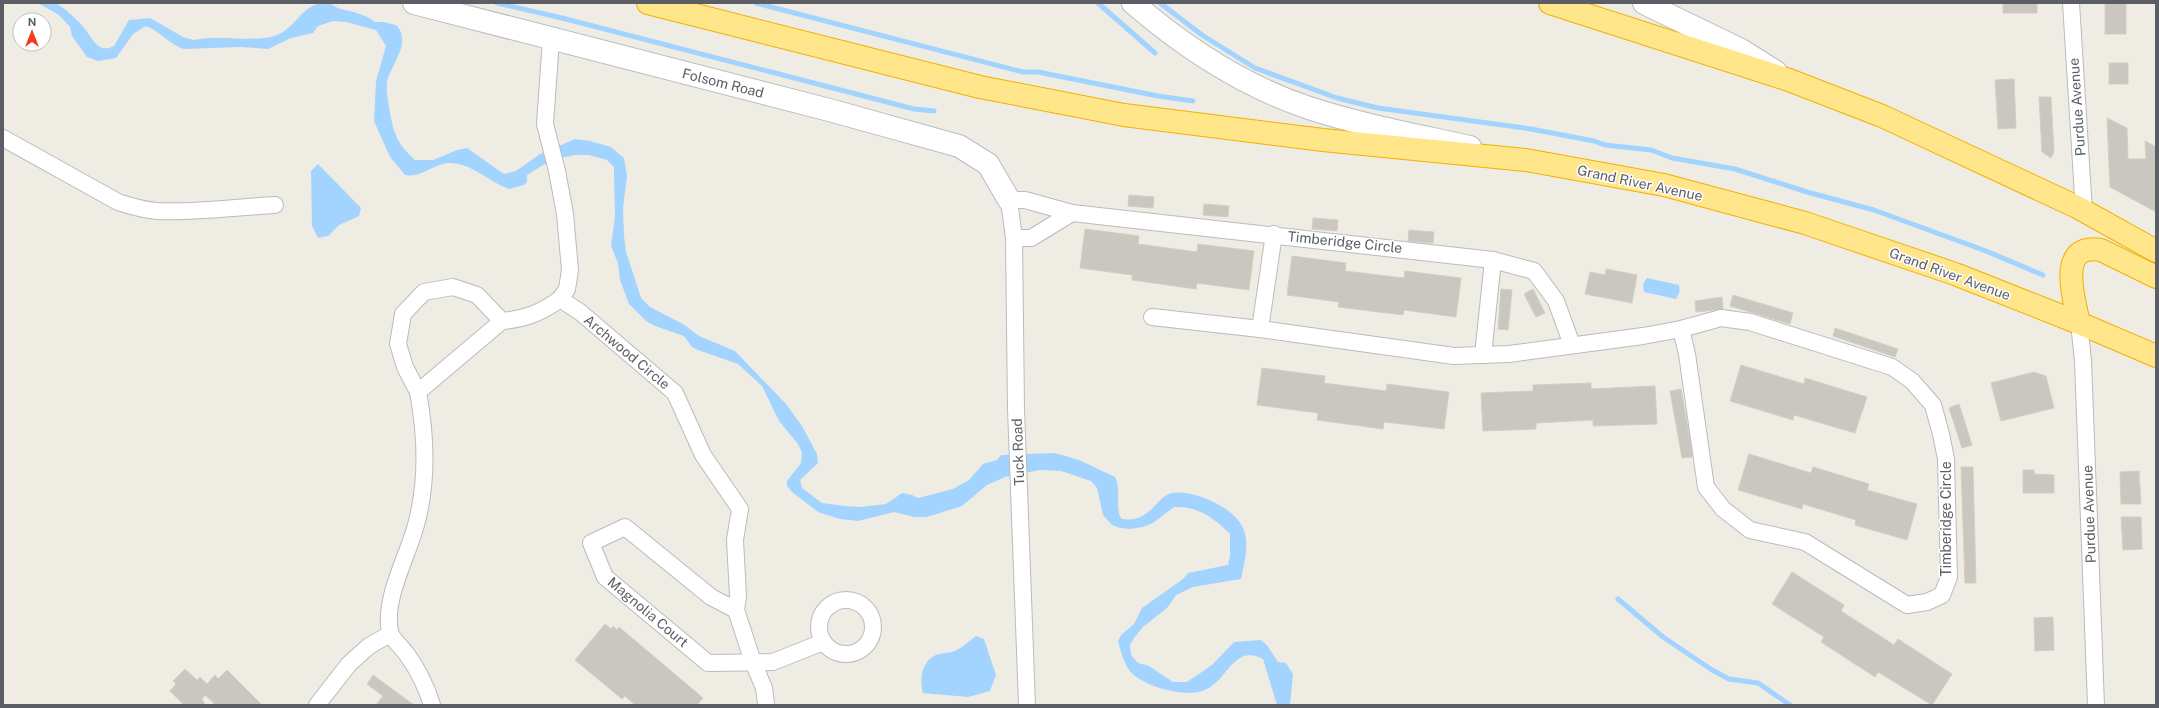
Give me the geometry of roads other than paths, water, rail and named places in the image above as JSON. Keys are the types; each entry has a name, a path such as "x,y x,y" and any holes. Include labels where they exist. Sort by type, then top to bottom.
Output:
{"highway":[{"path":"648,3 980,87 1124,115 1322,140 1526,160"},
{"path":"1550,3 1789,80 1882,116 2084,212 2156,250"},
{"name":"Grand River Avenue","path":"1526,160 1664,185 1805,223 1955,274 2079,323 2156,356"},
{"path":"2079,323 2071,281 2072,263 2076,257 2094,249 2101,250 2156,277"}],"street":[{"name":"Folsom Road","path":"414,3 825,109 959,146 988,164 1009,200"},
{"name":"Grand River Avenue","path":"1132,3 1191,49 1274,94 1308,108 1366,125 1526,160"},
{"path":"1644,3 1741,50 1789,80"},
{"name":"Purdue Avenue","path":"2071,3 2084,212"},
{"path":"418,392 502,321 522,319 543,312 560,299 567,289 570,270 565,214 557,171 545,124 551,39"},
{"path":"3,138 118,202 136,207 156,210 179,210 275,205"},
{"name":"Timberidge Circle","path":"1009,200 1025,200 1072,213 1274,234 1493,260 1534,271 1556,301 1572,345"},
{"name":"Tuck Road","path":"1009,200 1014,238 1019,482 1027,705"},
{"path":"1014,238 1031,238 1072,213"},
{"path":"1260,329 1274,234"},
{"path":"1483,355 1493,260"},
{"path":"432,705 409,657 390,634 389,605 417,523 423,493 425,454 423,419 418,392 405,367 398,344 403,314 424,292 453,287 477,295 502,321"},
{"name":"Archwood Circle","path":"560,299 580,312 675,393 703,455 740,509 735,540 738,596 736,610 752,662 764,688 766,705"},
{"name":"Timberidge Circle","path":"1152,317 1260,329 1454,356 1509,354 1681,329 1721,318 1750,322 1892,367 1912,381 1933,405 1946,459 1949,576 1942,595 1927,602 1907,605 1805,542 1750,530 1723,508 1706,487 1687,354 1681,329"},
{"name":"Purdue Avenue","path":"2079,323 2084,361 2096,705"},
{"name":"Magnolia Court","path":"736,610 711,597 626,527 591,543 605,577 708,663 773,662 823,642"},
{"path":"317,705 349,664 370,646 390,634"}],"water":[{"path":"38,3 57,4 71,14 83,26 96,44 104,48 114,46 129,20 150,18 183,37 194,40 203,38 251,39 270,37 279,34 293,24 311,7 328,3 363,15 375,22 396,25 401,32 402,39 399,54 387,82 388,98 392,123 396,136 403,148 415,160 433,160 457,150 467,148 504,174 516,171 540,154 575,139 590,141 611,147 624,158 627,176 623,208 624,236 626,252 641,298 650,307 683,324 699,336 735,351 786,404 802,426 817,454 818,463 800,480 802,488 822,503 861,507 886,504 902,493 918,498 953,489 969,480 983,464 997,460 1001,455 1055,453 1079,460 1115,477 1118,488 1119,511 1122,519 1132,519 1146,514 1161,499 1172,493 1181,492 1191,494 1212,501 1231,513 1243,528 1246,546 1241,579 1193,587 1176,595 1167,608 1143,627 1134,638 1130,645 1131,655 1138,663 1149,666 1173,682 1187,682 1212,665 1234,642 1261,640 1267,645 1278,662 1286,663 1293,674 1290,705 1277,705 1263,659 1253,656 1245,656 1238,659 1221,678 1207,689 1190,693 1170,691 1150,684 1135,676 1126,665 1118,641 1121,635 1134,624 1142,608 1183,579 1188,573 1228,565 1230,556 1230,534 1212,518 1198,511 1183,507 1174,507 1153,523 1143,527 1130,529 1120,528 1112,525 1103,515 1097,488 1091,481 1061,471 1040,470 1005,477 987,485 962,506 927,517 914,517 894,512 858,521 840,519 818,512 792,492 787,486 787,481 801,463 802,453 798,444 779,421 762,386 738,364 692,347 684,336 655,326 646,321 629,304 620,280 618,263 611,246 615,216 614,167 607,160 589,155 575,155 561,158 543,165 527,175 527,182 524,185 509,189 473,169 457,164 443,164 417,175 405,175 390,157 374,121 376,81 386,46 376,30 346,22 333,21 318,26 313,33 291,38 268,49 241,47 184,49 146,26 133,34 116,58 98,61 87,57 72,36 70,27 59,15"},
{"path":"318,164 361,208 359,216 339,225 328,236 318,238 312,226 311,171"},
{"path":"1647,278 1679,285 1679,292 1676,299 1644,292 1643,284"},
{"path":"976,636 984,639 996,675 990,691 968,697 923,693 921,681 922,675 925,665 929,660 933,656 955,651"}],"waterway":[{"path":"497,3 562,18 914,109 934,111"},
{"path":"756,3 1023,72 1038,72 1158,96 1193,101"},
{"path":"1098,3 1155,53"},
{"path":"1160,3 1202,35 1255,68 1337,98 1378,108 1531,129 1594,141 1605,145 1651,150 1672,158 1735,169 1807,192 1874,210 1986,251 2043,275"},
{"path":"1618,599 1663,637 1712,670 1729,679 1758,683 1790,705"}]}
